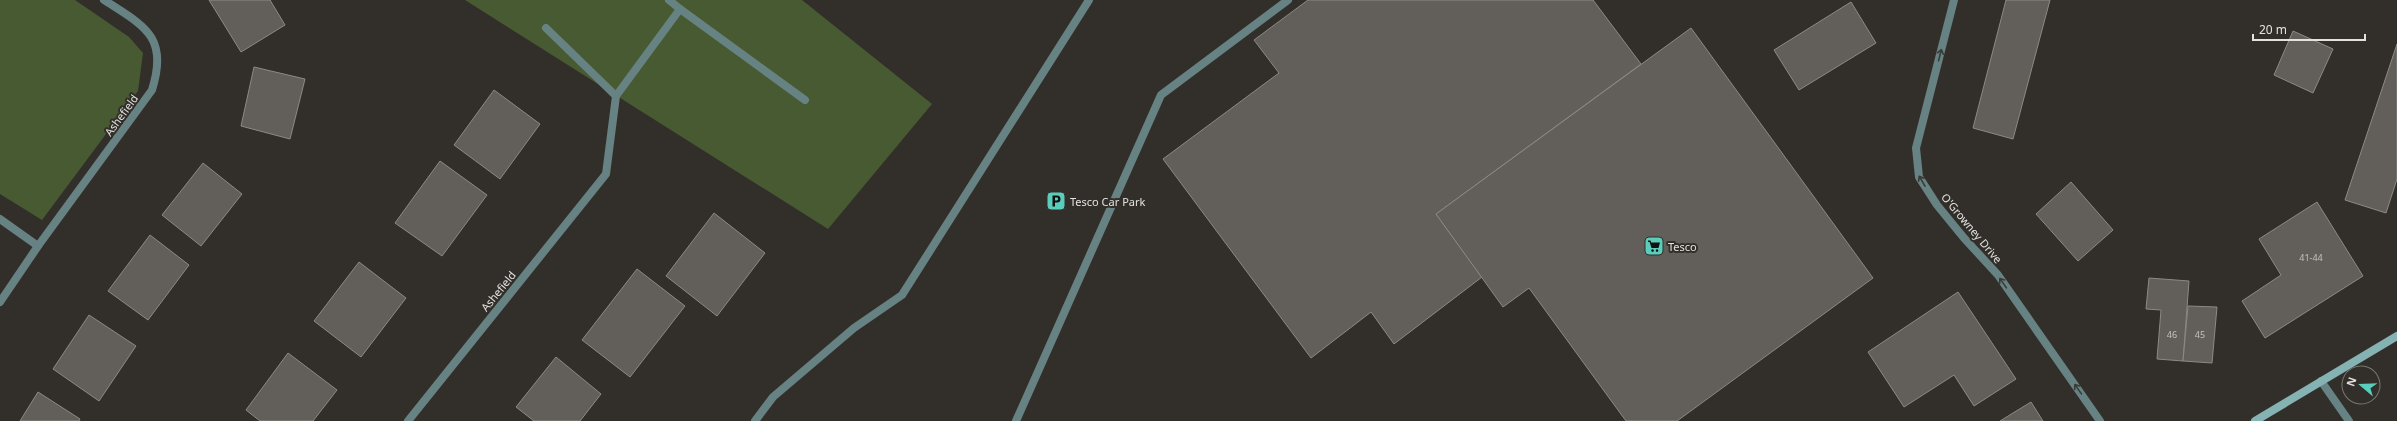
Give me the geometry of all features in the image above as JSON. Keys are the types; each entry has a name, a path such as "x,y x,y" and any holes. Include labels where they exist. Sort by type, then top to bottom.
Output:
{"street":[{"name":"Ashefield","path":"0,302 38,246 152,90 157,74 158,57 144,26 104,0"},
{"path":"669,0 805,100"},
{"path":"755,421 773,397 854,328 902,295 1089,0"},
{"path":"1016,421 1161,95 1288,0"},
{"name":"O'Growney Drive","path":"1954,0 1916,148 1919,177 1937,205 1964,238 1998,275 2100,421"},
{"path":"546,28 616,96 680,9"},
{"name":"Ashefield","path":"408,421 606,174 616,96"},
{"path":"0,219 38,246"},
{"path":"2255,421 2397,336"},
{"path":"2320,381 2349,421"}],"green space":[{"path":"0,0 75,0 129,37 143,53 138,91 42,220 0,194"},
{"path":"465,0 802,0 932,104 828,229"}],"building":[{"path":"209,0 270,0 285,25 241,52"},
{"path":"1308,0 1593,0 1641,64 1436,214 1482,277 1394,344 1371,312 1311,358 1163,159 1279,73 1254,40"},
{"path":"2006,0 2050,0 2013,139 1973,128"},
{"path":"1851,2 1876,43 1799,90 1774,50"},
{"name":"Tesco","path":"1691,28 1873,278 1677,421 1626,421 1529,288 1503,307 1436,214"},
{"path":"2293,31 2333,49 2313,93 2274,75"},
{"path":"2397,44 2397,179 2386,213 2345,200"},
{"path":"254,67 305,79 290,139 241,126"},
{"path":"494,90 540,124 500,179 454,145"},
{"path":"440,161 487,195 442,256 395,223"},
{"path":"203,163 242,194 201,246 162,215"},
{"path":"2071,182 2113,230 2078,261 2036,214"},
{"path":"2317,202 2363,276 2265,338 2242,301 2281,275 2259,239"},
{"path":"714,213 765,253 717,316 666,276"},
{"path":"150,235 189,265 148,320 108,291"},
{"path":"359,262 406,298 361,357 314,321"},
{"path":"637,269 685,306 630,377 582,340"},
{"path":"2149,278 2189,281 2183,361 2157,359 2161,310 2146,309"},
{"path":"1958,292 2016,379 1974,406 1954,375 1904,407 1868,352"},
{"path":"2188,306 2217,307 2212,363 2183,361"},
{"path":"89,315 136,346 99,401 53,369"},
{"path":"288,353 337,390 313,421 260,421 246,410"},
{"path":"556,357 601,394 580,421 534,421 516,407"},
{"path":"38,392 80,419 79,421 20,421"},
{"path":"2031,402 2043,421 2000,421"}],"place":[{"name":"Tesco Car Park","path":"1056,201"},
{"name":"Tesco","path":"1654,246"}]}
